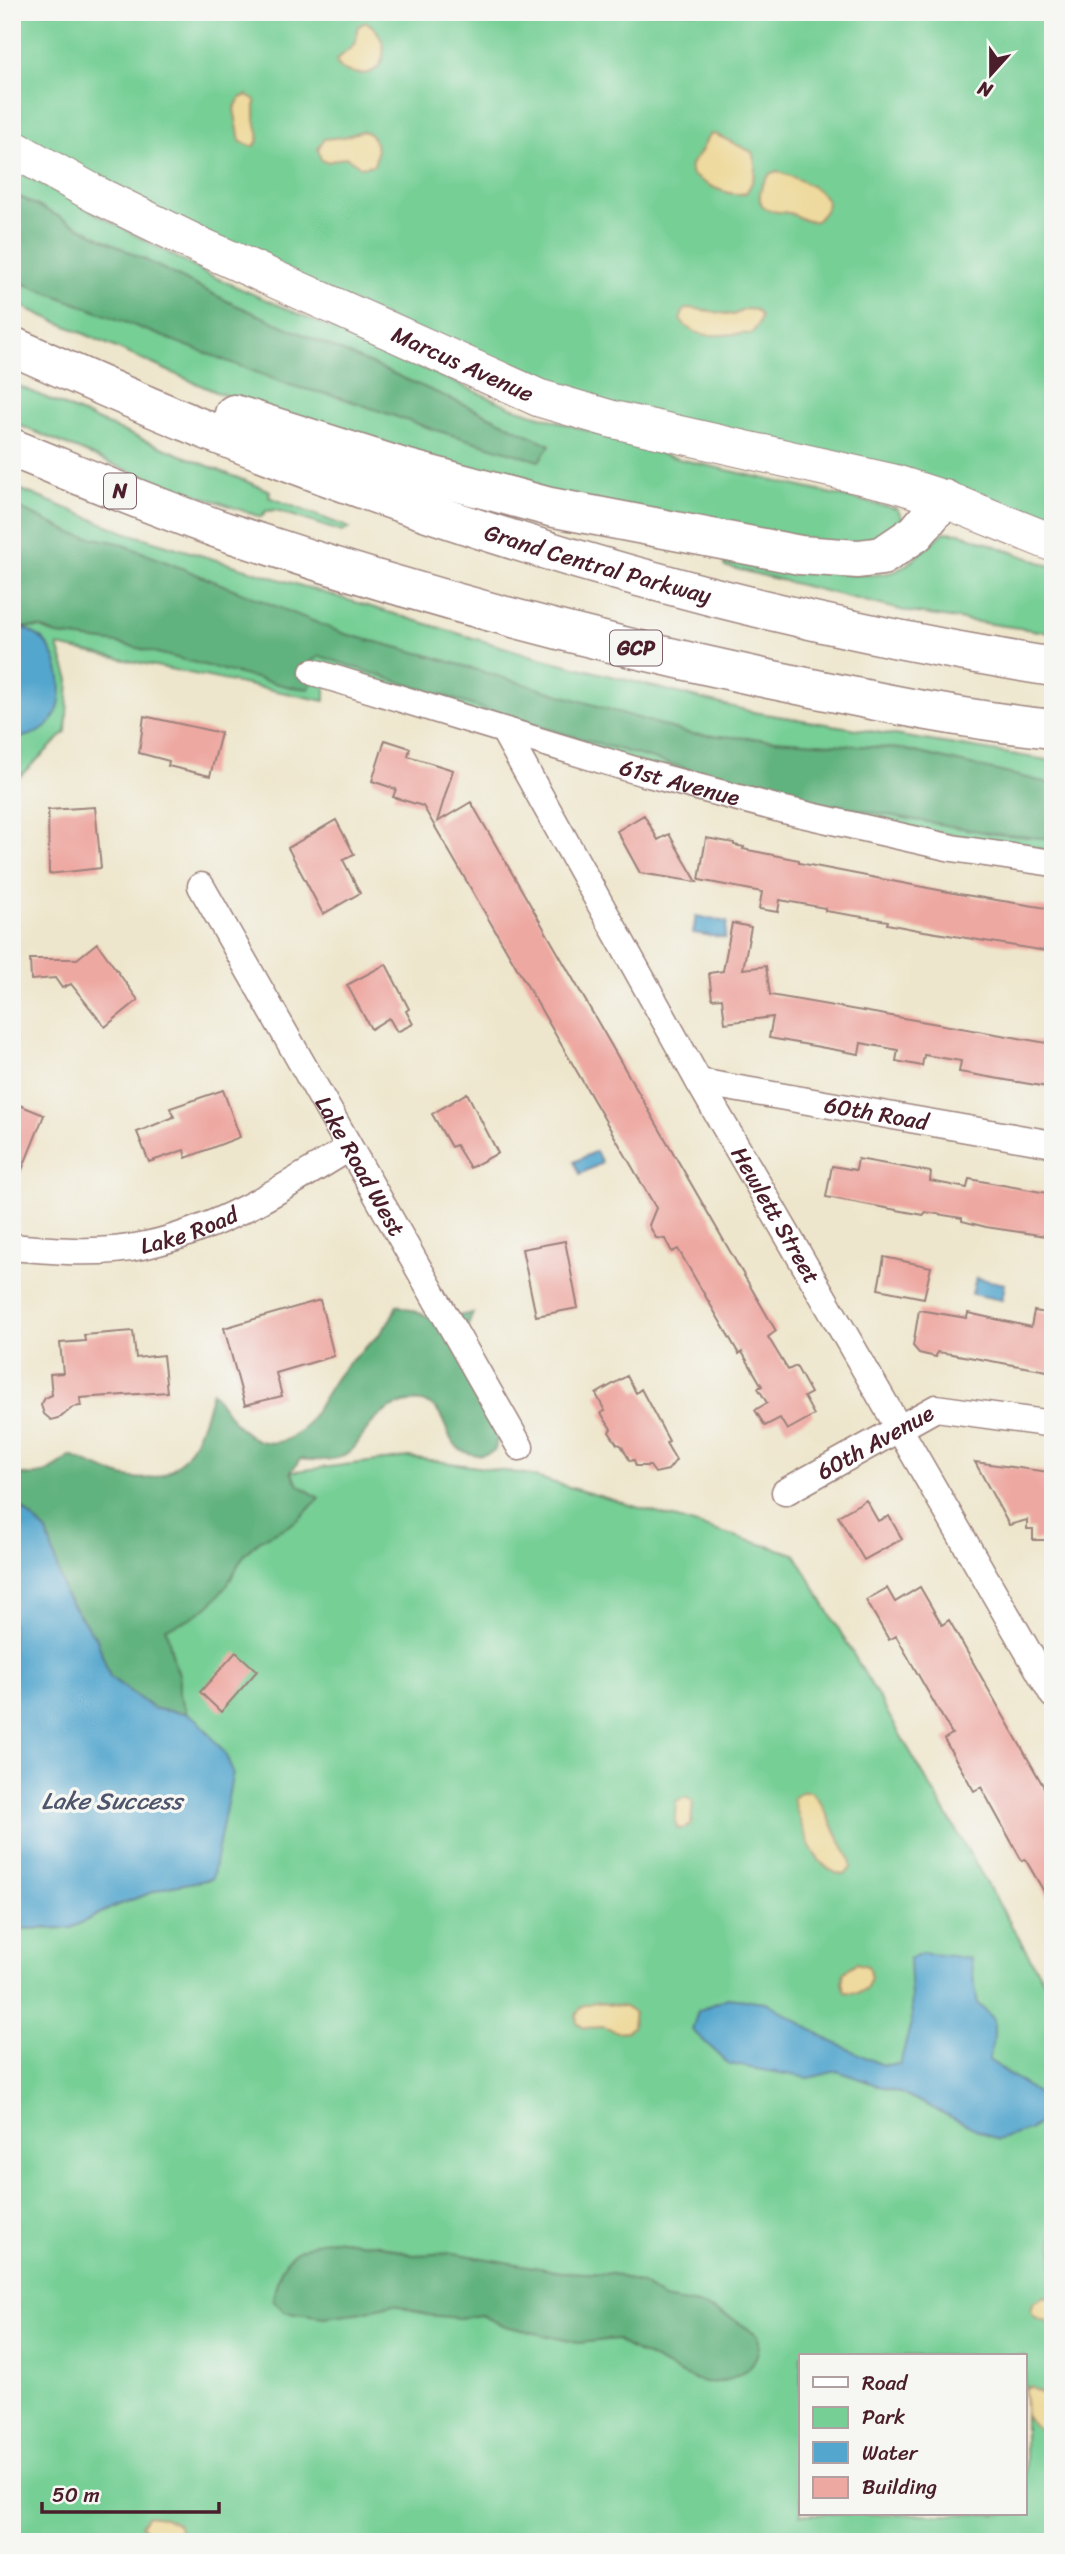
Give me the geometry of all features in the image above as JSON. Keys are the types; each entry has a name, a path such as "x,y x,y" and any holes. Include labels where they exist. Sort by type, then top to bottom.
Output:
{"highway":[{"path":"12,333 130,371 254,422 401,467 550,507 800,555 858,559 882,556 916,533 944,499"},
{"name":"Grand Central Parkway","path":"12,346 159,411 401,503 596,563 768,609 964,653 1053,667"},
{"name":"N","path":"12,448 228,532"},
{"name":"GCP","path":"228,532 528,621 701,664 860,698 1053,729"}],"main road":[{"name":"Marcus Avenue","path":"12,148 97,195 201,246 540,398 623,422 883,480 944,499 1053,543"}],"street":[{"name":"61st Avenue","path":"313,672 641,772 780,809 952,848 1053,863"},
{"name":"Hewlett Street","path":"504,731 699,1082 1053,1695"},
{"name":"Lake Road West","path":"201,886 520,1447"},
{"name":"60th Road","path":"699,1082 1053,1144"},
{"name":"Lake Road","path":"12,1247 68,1252 101,1251 145,1245 191,1232 273,1194 349,1148"},
{"name":"60th Avenue","path":"785,1492 936,1408 1053,1424"}],"green space":[{"path":"12,12 1053,12 1053,543 611,419 12,148"},
{"path":"12,168 207,274 511,407 679,459 897,509 906,524 863,549 677,524 437,465 216,392 12,302"},
{"path":"12,193 231,303 550,445 539,461 432,429 339,397 292,386 12,279"},
{"path":"12,383 270,491 269,497 350,528 342,532 276,510 266,511 261,517 119,467 12,422"},
{"path":"12,486 124,532 536,657 753,712 1053,761 1053,851 928,831 759,796 325,671 325,701 58,646 69,680 66,732 12,784"},
{"path":"12,505 74,534 119,543 345,634 427,655 691,734 902,749 1053,784 1053,839 995,834 786,797 530,724 320,656 309,663 313,680 309,689 290,687 118,643 57,635 41,628 21,627 12,622"},
{"path":"944,532 960,533 1053,567 1053,633 909,612 724,566 726,555 810,570 876,575 893,572 906,565"},
{"path":"397,1305 438,1320 473,1313 464,1336 483,1404 498,1435 495,1450 478,1455 460,1450 452,1441 434,1407 408,1402 389,1409 378,1417 353,1449 343,1456 325,1460 300,1459 291,1472 299,1485 319,1498 299,1519 254,1545 241,1560 221,1593 208,1606 192,1617 166,1628 179,1674 179,1693 187,1713 154,1709 110,1677 97,1640 65,1595 47,1532 12,1499 12,1471 36,1475 57,1466 71,1456 122,1476 143,1479 160,1476 174,1468 195,1441 212,1391 236,1424 256,1439 268,1443 295,1435 307,1423 347,1364 385,1327"},
{"path":"409,1457 525,1474 795,1554 1053,1997 1053,2542 12,2542 12,1929 71,1928 117,1905 167,1887 212,1879 225,1753 187,1713 154,1709 110,1677 97,1640 65,1595 47,1532 12,1499 165,1487"},
{"path":"332,2239 376,2244 413,2255 454,2253 562,2272 613,2274 642,2284 664,2299 703,2306 730,2317 758,2335 757,2354 750,2366 734,2378 709,2382 686,2376 628,2348 617,2339 578,2343 505,2326 481,2315 459,2318 427,2315 394,2304 363,2312 324,2317 284,2311 273,2300 284,2264 306,2246"}],"sand":[{"path":"366,22 380,36 383,55 380,63 375,70 366,73 345,71 336,61 356,40 358,26"},
{"path":"247,95 255,100 258,141 252,147 240,141 234,109 240,98"},
{"path":"362,131 371,136 376,144 374,165 361,167 346,157 328,162 321,160 318,149 324,139 344,137"},
{"path":"711,134 752,152 755,173 746,193 725,192 692,175 692,163"},
{"path":"777,171 805,183 825,197 826,208 816,221 769,210 762,205 762,186 771,173"},
{"path":"691,308 733,315 746,309 756,310 761,316 751,334 704,334 695,332 680,320 684,310"},
{"path":"801,1792 811,1792 820,1801 850,1859 851,1868 845,1875 824,1865 810,1845 793,1798"},
{"path":"686,1797 693,1802 691,1824 684,1829 677,1828 676,1802"},
{"path":"856,1963 868,1966 871,1978 866,1990 858,1993 845,1992 842,1983 844,1971"},
{"path":"594,2002 624,2007 634,2013 632,2027 618,2032 602,2027 584,2028 577,2023 576,2015 582,2006"},
{"path":"1044,2296 1053,2298 1053,2324 1035,2317 1031,2312 1033,2303"},
{"path":"1030,2387 1053,2400 1053,2435 1035,2426 1026,2416 1026,2389"},
{"path":"148,2515 162,2517 179,2525 180,2531 176,2534 148,2532 141,2525"}],"water":[{"path":"12,622 45,642 56,662 61,687 57,712 51,722 39,732 12,742"},
{"path":"696,916 727,922 725,938 693,933"},
{"path":"596,1151 602,1163 580,1174 574,1162"},
{"path":"976,1278 1005,1284 1002,1300 972,1294"},
{"name":"Lake Success","path":"12,1499 47,1532 65,1595 97,1640 110,1677 154,1709 187,1713 198,1720 225,1753 233,1772 212,1879 167,1887 117,1905 71,1928 12,1929"},
{"path":"921,1953 970,1958 978,2004 994,2019 994,2038 989,2060 1049,2102 1046,2118 1029,2130 998,2140 908,2096 837,2071 809,2078 729,2064 692,2030 698,2011 727,1998 766,2002 829,2040 882,2065 900,2064 912,2019 909,1959"}],"building":[{"path":"144,716 221,733 210,776 168,766 169,761 139,753"},
{"path":"385,740 410,748 408,756 453,770 437,822 471,802 776,1331 768,1337 788,1370 796,1366 811,1393 804,1397 814,1415 787,1430 780,1418 765,1426 755,1410 767,1403 758,1388 762,1386 742,1352 739,1354 678,1249 672,1252 665,1239 656,1238 649,1225 656,1208 423,806 393,797 396,789 372,781"},
{"path":"95,807 101,868 49,874 48,810"},
{"path":"644,815 658,840 669,834 697,882 640,873 617,831"},
{"path":"336,820 354,854 343,860 360,893 323,914 288,848"},
{"path":"706,838 734,843 744,847 743,849 799,860 799,863 1053,909 1053,949 1046,948 1046,951 918,930 887,924 888,921 825,911 825,908 780,900 778,912 759,909 762,892 699,880"},
{"path":"732,923 751,927 743,969 766,966 770,995 1053,1044 1053,1088 959,1072 961,1061 924,1055 922,1066 896,1061 898,1050 861,1043 859,1054 769,1038 773,1017 725,1023 722,998 712,999 709,973 723,971"},
{"path":"97,943 138,1000 105,1027 71,984 62,988 55,978 31,980 30,959 77,959"},
{"path":"386,964 409,1009 406,1011 413,1024 397,1032 389,1018 371,1029 347,985"},
{"path":"223,1090 240,1137 186,1158 184,1150 149,1162 137,1132 174,1117 170,1108"},
{"path":"467,1093 498,1153 470,1168 456,1145 451,1147 432,1114"},
{"path":"12,1102 44,1115 13,1192 12,1192"},
{"path":"858,1159 931,1172 930,1181 967,1188 969,1179 1053,1194 1053,1237 986,1227 962,1221 962,1218 925,1212 924,1215 826,1197 832,1166 856,1170"},
{"path":"565,1241 578,1308 536,1316 522,1249"},
{"path":"884,1257 931,1267 924,1298 878,1289"},
{"path":"320,1300 334,1356 276,1373 282,1396 245,1405 224,1328"},
{"path":"919,1310 967,1318 968,1313 1031,1327 1034,1311 1053,1314 1053,1372 952,1354 937,1352 936,1357 919,1353 913,1346"},
{"path":"133,1331 136,1358 163,1355 167,1392 80,1398 81,1406 73,1407 61,1417 51,1420 44,1414 41,1405 45,1398 52,1395 50,1374 63,1373 60,1343 85,1341 84,1335"},
{"path":"627,1376 636,1393 641,1389 669,1441 666,1443 676,1460 668,1470 655,1473 650,1466 636,1466 634,1460 630,1461 609,1432 611,1429 601,1413 605,1411 596,1394"},
{"path":"975,1462 1049,1472 1049,1477 1053,1477 1053,1540 1033,1540 1033,1529 1027,1529 1027,1520 1009,1525"},
{"path":"866,1500 878,1521 889,1516 902,1539 864,1560 838,1516"},
{"path":"920,1587 942,1625 949,1620 1053,1803 1053,1907 1025,1859 1022,1861 981,1787 974,1791 944,1739 952,1734 896,1636 889,1640 866,1600 887,1588 895,1602"},
{"path":"236,1652 257,1671 221,1712 200,1692"}]}
